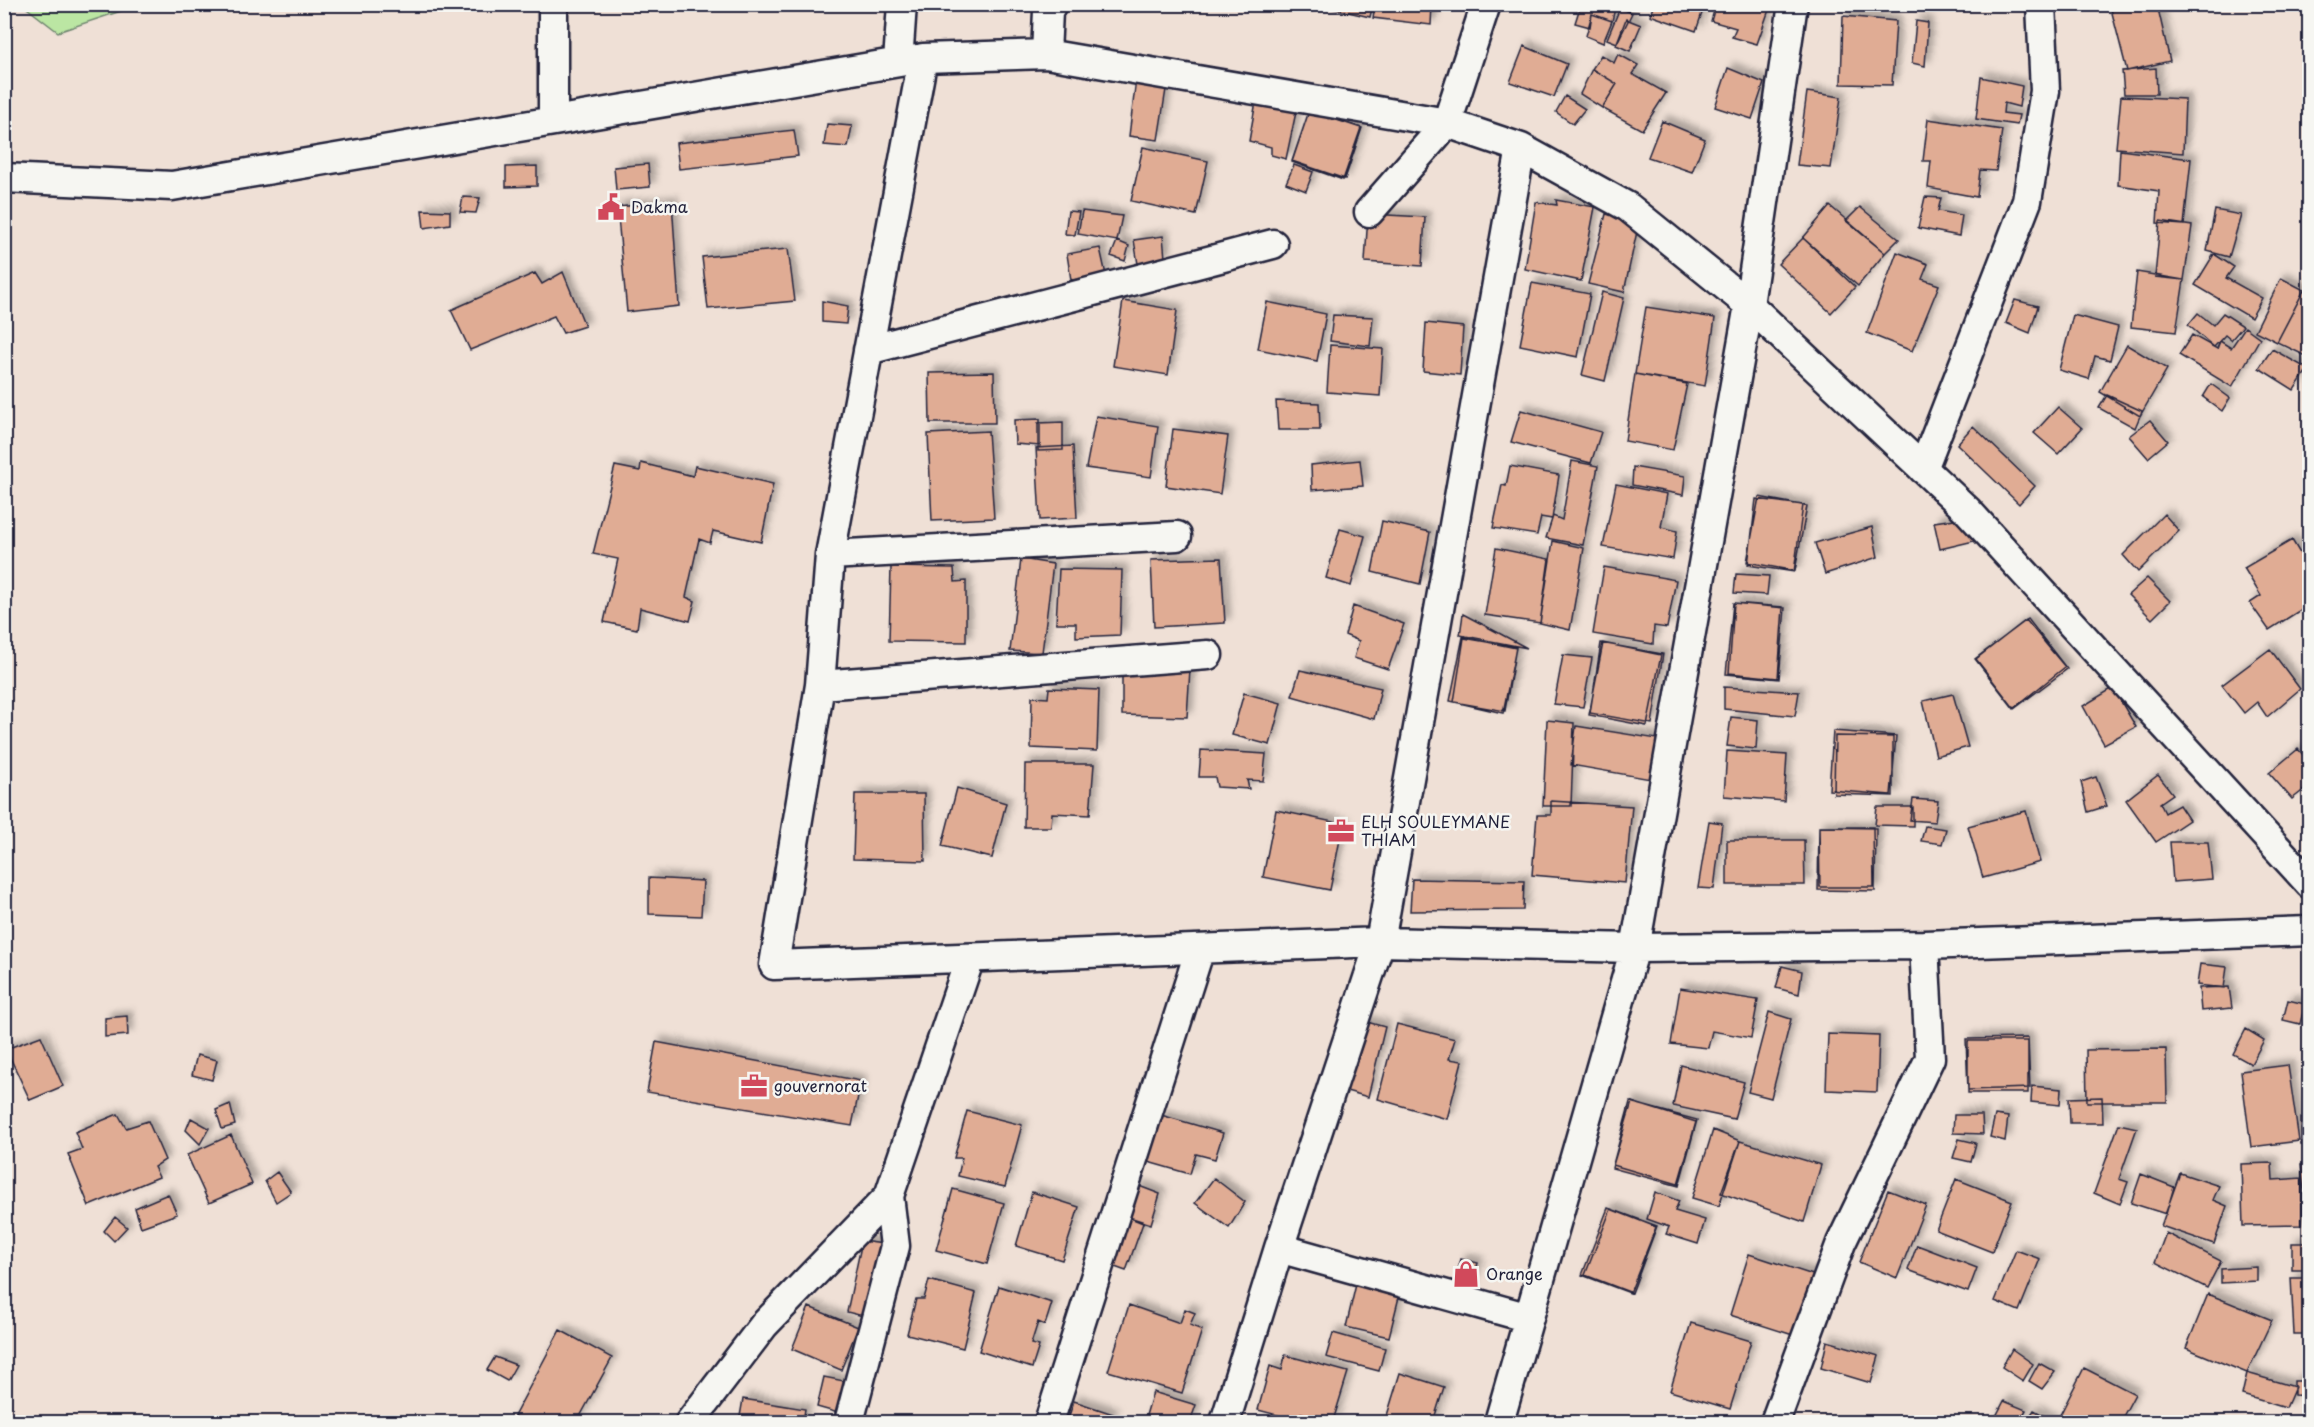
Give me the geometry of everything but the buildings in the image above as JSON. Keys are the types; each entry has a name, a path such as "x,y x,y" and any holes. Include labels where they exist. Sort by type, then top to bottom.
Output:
{"street":[{"path":"553,4 553,121"},
{"path":"902,4 911,60 868,350 830,555 820,685 774,965 1380,942 1635,948 1924,945 2310,931"},
{"path":"1046,54 1048,11 1052,4"},
{"path":"1369,212 1448,123 1486,4"},
{"path":"1499,1422 1635,948 1749,304 1793,4"},
{"path":"1923,469 2027,201 2045,91 2042,4"},
{"path":"4,178 172,186 911,60 1046,54 1448,123 1521,148 1628,207 1749,304 1967,510 2310,884"},
{"path":"1226,1422 1279,1248 1380,942 1521,148"},
{"path":"868,350 1273,244"},
{"path":"830,555 1176,536"},
{"path":"820,685 1208,655"},
{"path":"1775,1422 1842,1243 1930,1058 1924,945"},
{"path":"1049,1422 1200,949"},
{"path":"690,1422 764,1325 889,1196 970,958"},
{"path":"849,1422 895,1246 889,1196"},
{"path":"1279,1248 1529,1318"}],"green space":[{"path":"23,5 139,5 58,32"}],"place":[{"name":"Dakma","path":"611,207"},
{"name":"ELH SOULEYMANE THIAM","path":"1341,831"},
{"name":"gouvernorat","path":"754,1086"},
{"name":"Orange","path":"1466,1274"}]}
